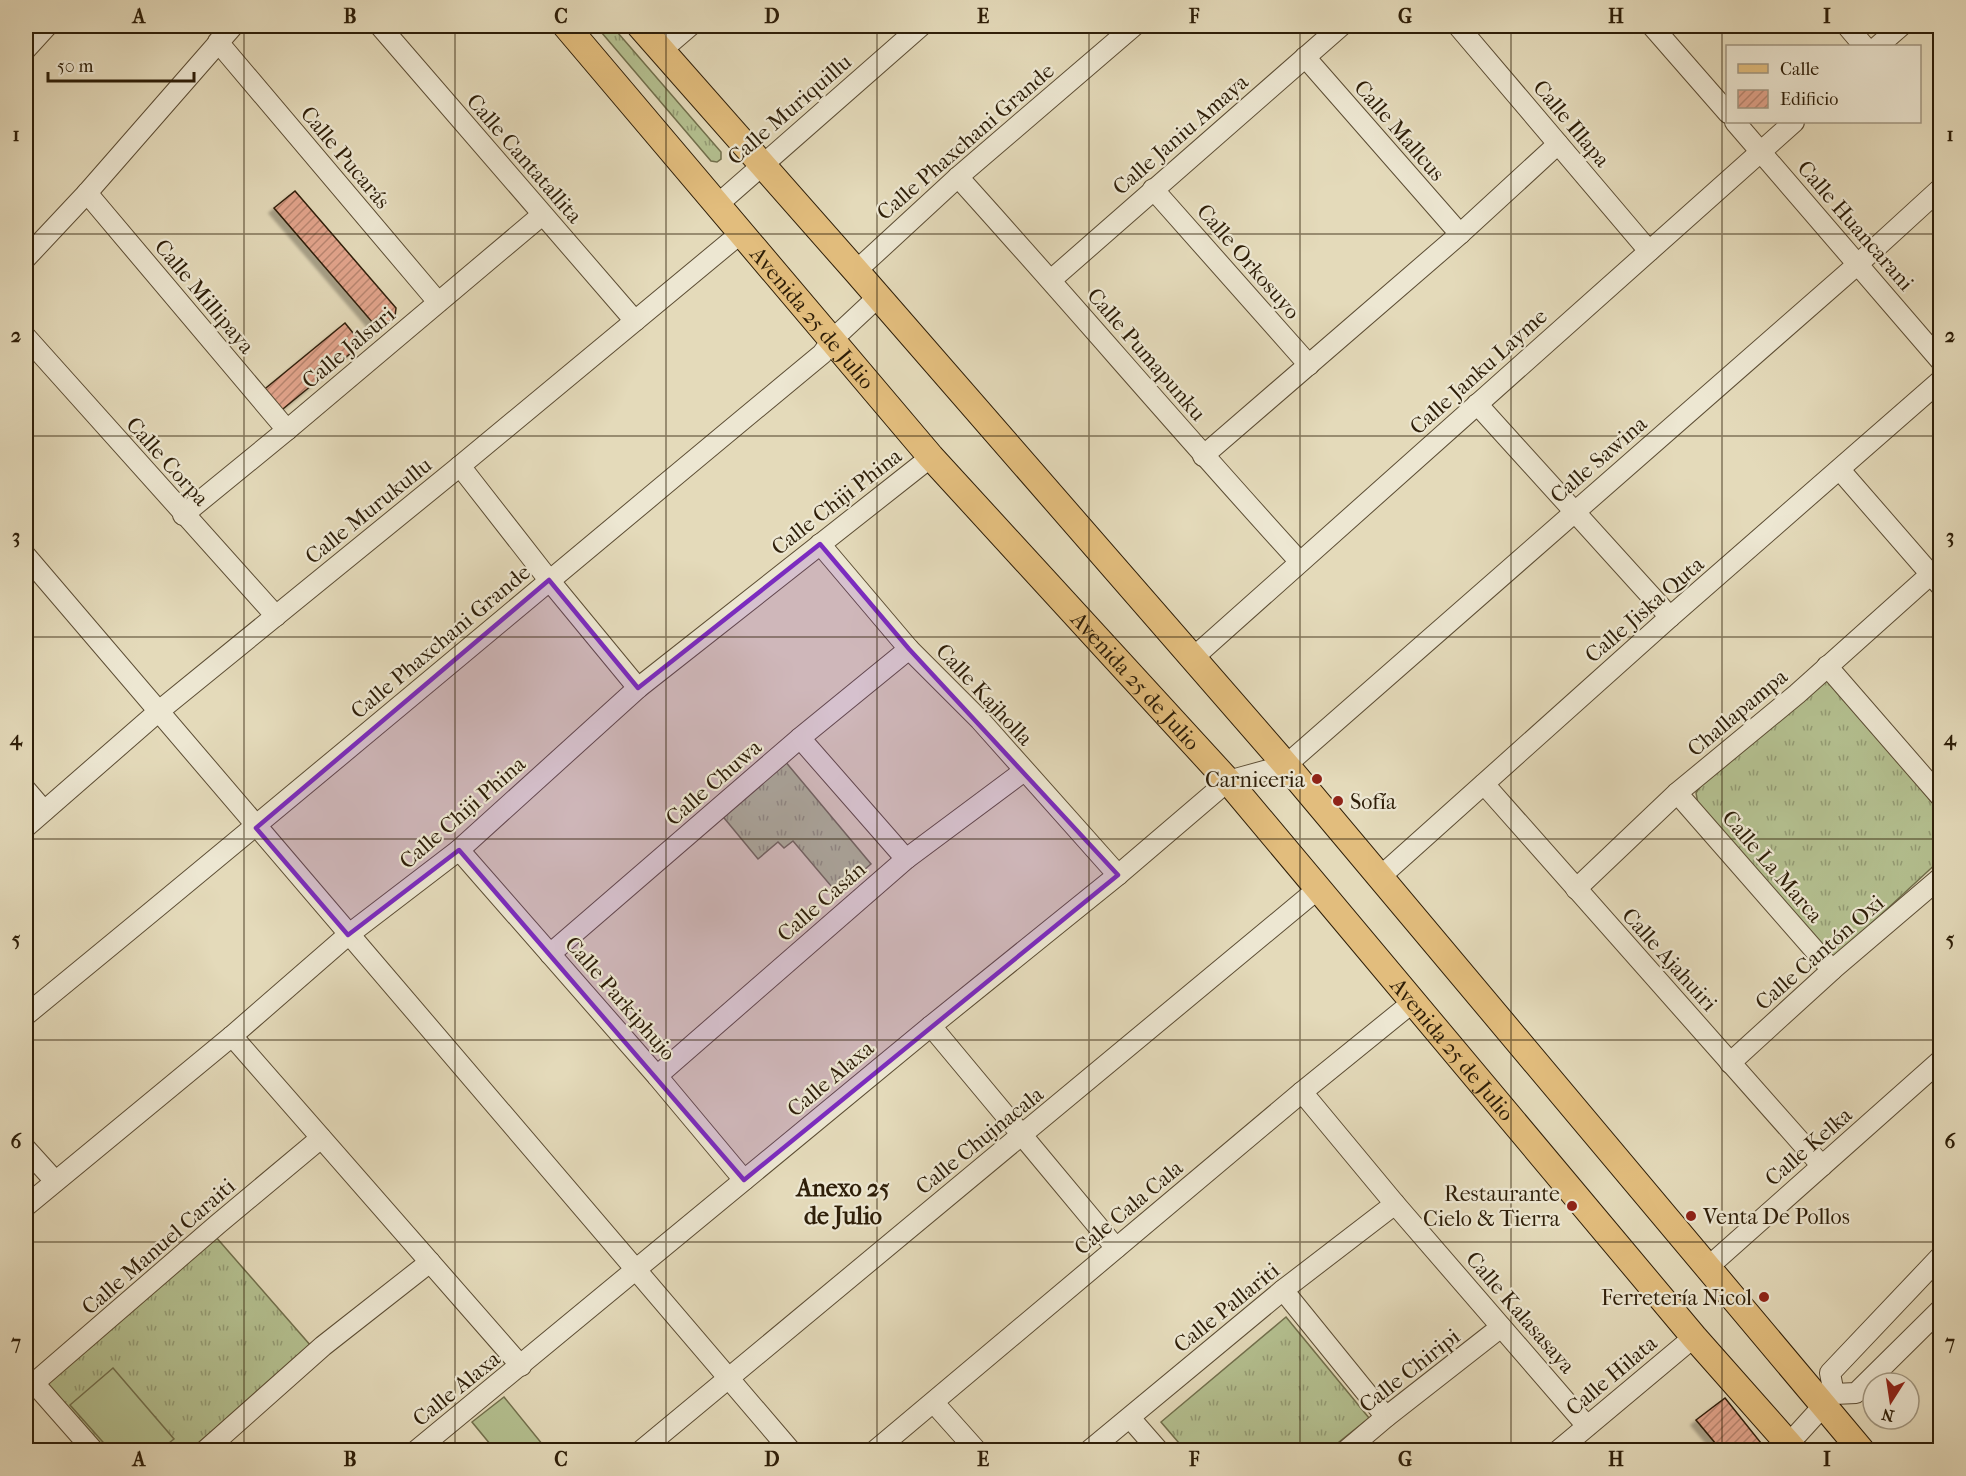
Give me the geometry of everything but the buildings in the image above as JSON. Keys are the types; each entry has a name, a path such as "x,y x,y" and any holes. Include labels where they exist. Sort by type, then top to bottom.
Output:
{"main road":[{"name":"Avenida 25 de Julio","path":"566,26 931,457 1228,781 1789,1449"},
{"path":"640,26 1194,657 1381,876 1707,1268 1828,1400 1861,1450"}],"street":[{"path":"26,49 47,26"},
{"path":"26,258 87,193 233,26"},
{"name":"Calle Cantatallita","path":"380,26 635,321"},
{"path":"662,50 690,26"},
{"name":"Calle Muriquillu","path":"717,206 921,26"},
{"name":"Calle Phaxchani Grande","path":"856,271 958,177 1134,26"},
{"name":"Calle Janiu Amaya","path":"1051,280 1341,26"},
{"name":"Calle Illapa","path":"1458,26 1649,251"},
{"path":"1652,26 1726,111"},
{"path":"1847,26 1863,45"},
{"path":"1879,45 1901,26"},
{"name":"Calle Pucarás","path":"218,42 438,302"},
{"name":"Calle Mallcus","path":"1305,57 1460,234"},
{"name":"Calle Huancarani","path":"1736,123 1941,360"},
{"name":"Calle Janku Layme","path":"1194,657 1793,123"},
{"path":"1203,456 1460,234 1558,144"},
{"name":"Calle Pumapunku","path":"958,177 1051,280 1203,456 1300,562"},
{"name":"Calle Orkosuyo","path":"1153,189 1309,365"},
{"name":"Calle Sawina","path":"1286,765 1941,189"},
{"name":"Calle Millipaya","path":"87,193 287,430"},
{"name":"Calle Jalsuri","path":"183,515 542,214"},
{"name":"Calle Murukullu","path":"26,827 159,711 741,233"},
{"name":"Calle Phaxchani Grande","path":"26,1015 256,828 549,580 822,354 833,339 878,297"},
{"name":"Calle Corpa","path":"26,337 183,515 276,616"},
{"name":"Calle Jiska Quta","path":"1381,876 1670,617 1941,381"},
{"path":"1477,404 1670,617"},
{"name":"Calle Chiji Phina","path":"26,1206 232,1036 348,935 459,850 638,688 931,457"},
{"path":"460,466 549,580 638,688"},
{"path":"1840,470 1936,580"},
{"name":"Calle Kajholla","path":"820,544 909,649 980,720 1119,874"},
{"path":"26,556 256,828 790,1450"},
{"name":"Challapampa","path":"1576,889 1677,793 1827,666 1936,580"},
{"name":"Calle Chuwa","path":"550,954 800,738 909,649"},
{"path":"1827,666 1941,796"},
{"path":"800,738 906,859"},
{"name":"Calle Alaxa","path":"417,1450 1119,874 1228,781 1286,765"},
{"name":"Calle Casán","path":"657,1076 906,859 1024,771"},
{"name":"Calle Ajahuiri","path":"1484,784 1822,1166"},
{"path":"26,790 44,811"},
{"name":"Calle La Marca","path":"1677,793 1832,970"},
{"name":"Calle Parkiphujo","path":"459,850 657,1076 744,1180"},
{"name":"Calle Cantón Oxi","path":"1730,1063 1832,970 1941,878"},
{"name":"Calle Chujnacala","path":"642,1450 1319,888"},
{"name":"Cale Cala Cala","path":"876,1450 1302,1092 1413,1002"},
{"path":"931,1026 1116,1248"},
{"path":"232,1036 521,1366"},
{"name":"Calle Kelka","path":"1707,1268 1941,1061"},
{"name":"Calle Kalasasaya","path":"1302,1092 1395,1204 1587,1426"},
{"name":"Calle Manuel Caraiti","path":"30,1386 321,1138"},
{"path":"26,1149 55,1181"},
{"name":"Calle Pallariti","path":"1090,1450 1283,1290 1395,1204"},
{"path":"1789,1449 1828,1400 1830,1373 1941,1257"},
{"path":"206,1450 323,1346 430,1262"},
{"path":"1283,1290 1386,1417"},
{"path":"1828,1400 1856,1393 1941,1310"},
{"name":"Calle Chiripi","path":"1347,1450 1501,1327"},
{"name":"Calle Hilata","path":"1559,1450 1694,1336"},
{"path":"30,1386 93,1450"},
{"path":"934,1403 976,1450"},
{"path":"1130,1418 1158,1450"}],"highlighted area":[{"path":"820,544 909,649 1118,875 744,1180 459,850 348,935 256,828 549,580 638,688"}],"green space":[{"path":"596,26 612,26 721,152 721,159 717,162 711,161"},
{"path":"1823,679 1833,681 1940,812 1940,860 1833,959 1698,804 1696,793 1817,681"},
{"path":"784,760 871,864 837,893 793,841 784,848 778,842 758,859 720,813"},
{"path":"215,1236 311,1346 190,1450 103,1450 44,1383"},
{"path":"1286,1317 1369,1418 1329,1450 1185,1450 1161,1422"},
{"path":"113,1368 174,1439 160,1450 110,1450 70,1405"},
{"path":"504,1397 547,1450 495,1450 472,1422"}],"place":[{"name":"Carniceria","path":"1317,779"},
{"name":"Sofía","path":"1338,801"},
{"name":"Restaurante Cielo & Tierra","path":"1572,1206"},
{"name":"Venta De Pollos","path":"1691,1216"},
{"name":"Ferretería Nicol","path":"1764,1297"}],"district":[{"name":"Anexo 25 de Julio","path":"843,1202"}]}
